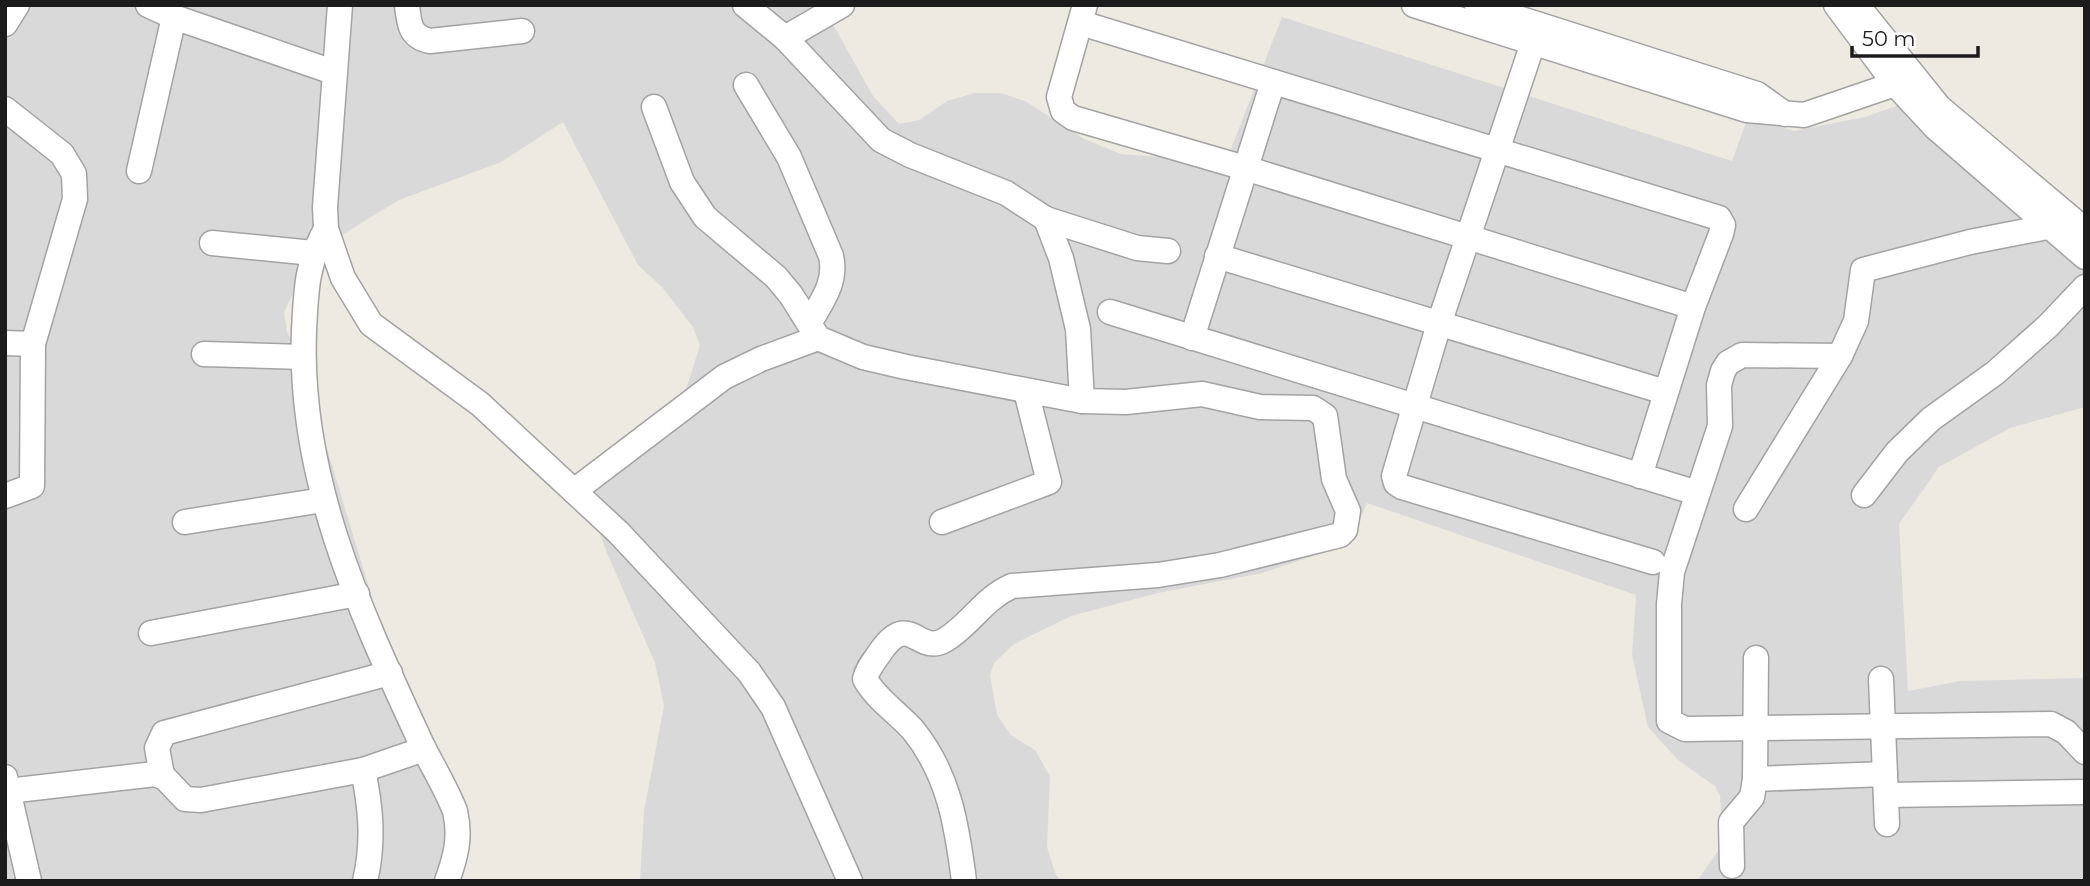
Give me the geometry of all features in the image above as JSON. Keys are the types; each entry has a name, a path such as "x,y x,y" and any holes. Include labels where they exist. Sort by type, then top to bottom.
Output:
{"street":[{"path":"5,24 17,5"},
{"path":"148,5 174,18 333,72"},
{"path":"340,5 333,72 326,229 343,278 371,324 480,404 618,532 749,673 773,708 850,881"},
{"path":"407,5 412,32 419,38 448,40 522,31"},
{"path":"745,5 785,38 881,140 910,155 1006,193 1046,219 1137,248 1168,251"},
{"path":"785,38 842,5"},
{"path":"1414,5 1536,34"},
{"path":"1477,5 1536,34 1747,110 1804,115 1895,83"},
{"path":"1836,5 1895,83 1936,128 2047,227 2085,257"},
{"path":"1857,5 1939,107 2085,230"},
{"path":"1640,476 1693,307 1721,234 1723,225 1719,218 1273,82 1083,14 1059,97 1063,111 1073,118 1245,168 1693,307"},
{"path":"139,171 174,18"},
{"path":"1536,34 1439,324 1394,476 1396,483 1402,487 1653,562"},
{"path":"1192,338 1273,82"},
{"path":"574,491 724,377 814,330 832,282 834,268 831,256 789,158 746,85"},
{"path":"654,107 682,182 705,217 776,277 814,330 885,362 1082,401 1126,402 1202,394 1260,407 1319,410 1325,416 1334,479 1348,511 1348,521 1340,535 1220,565 1158,575 1012,586 1000,591 955,633 939,643 932,644 908,633 897,633 890,638 865,679 915,733 940,770 957,825 964,881"},
{"path":"5,108 62,154 74,174 75,199 33,344 32,486 5,496"},
{"path":"1046,219 1070,290 1078,329 1082,401"},
{"path":"1746,509 1840,356 1856,321 1860,276 1868,266 2047,227"},
{"path":"326,229 313,253 306,282 303,357 314,468 358,594 424,749 447,792 459,829 457,853 447,881"},
{"path":"212,243 313,253"},
{"path":"1217,256 1665,392"},
{"path":"1864,495 1897,452 1931,419 1995,373 2048,326 2085,287"},
{"path":"1110,312 1697,493"},
{"path":"5,343 33,344"},
{"path":"204,354 303,357"},
{"path":"1840,356 1742,355 1728,363 1719,385 1720,426 1670,587 1667,715 1672,725 1679,728 1754,728 2051,724 2066,732 2085,752"},
{"path":"942,522 1049,482 1026,391"},
{"path":"185,522 323,500"},
{"path":"151,633 358,594"},
{"path":"1732,866 1731,822 1752,797 1755,779 1756,657"},
{"path":"390,673 164,733 157,748 162,775 185,799 201,800 363,770 424,749"},
{"path":"1881,680 1887,824"},
{"path":"363,770 372,812 370,862 365,881"},
{"path":"29,881 7,784 162,775"},
{"path":"1755,779 2085,792"}],"shaded area":[{"path":"5,5 822,5 873,96 899,124 919,120 947,101 975,93 1001,93 1025,101 1084,139 1121,154 1226,162 1282,17 1732,161 1748,117 1794,131 1865,117 1899,105 2085,272 2085,407 2010,428 1939,467 1899,524 1908,691 1960,681 2085,678 2085,881 1697,881 1724,842 1720,796 1715,786 1678,760 1648,727 1632,655 1636,595 1367,503 1354,533 1325,552 1262,573 1158,593 1071,616 1014,644 994,663 990,675 997,715 1011,735 1035,750 1050,776 1047,847 1055,873 1061,881 640,881 644,811 664,706 655,663 607,553 585,491 623,469 665,432 682,402 700,345 693,327 662,287 638,265 563,122 501,162 399,200 342,235 304,271 284,312 287,332 299,356 373,601 412,697 454,820 454,881 5,881"}]}
